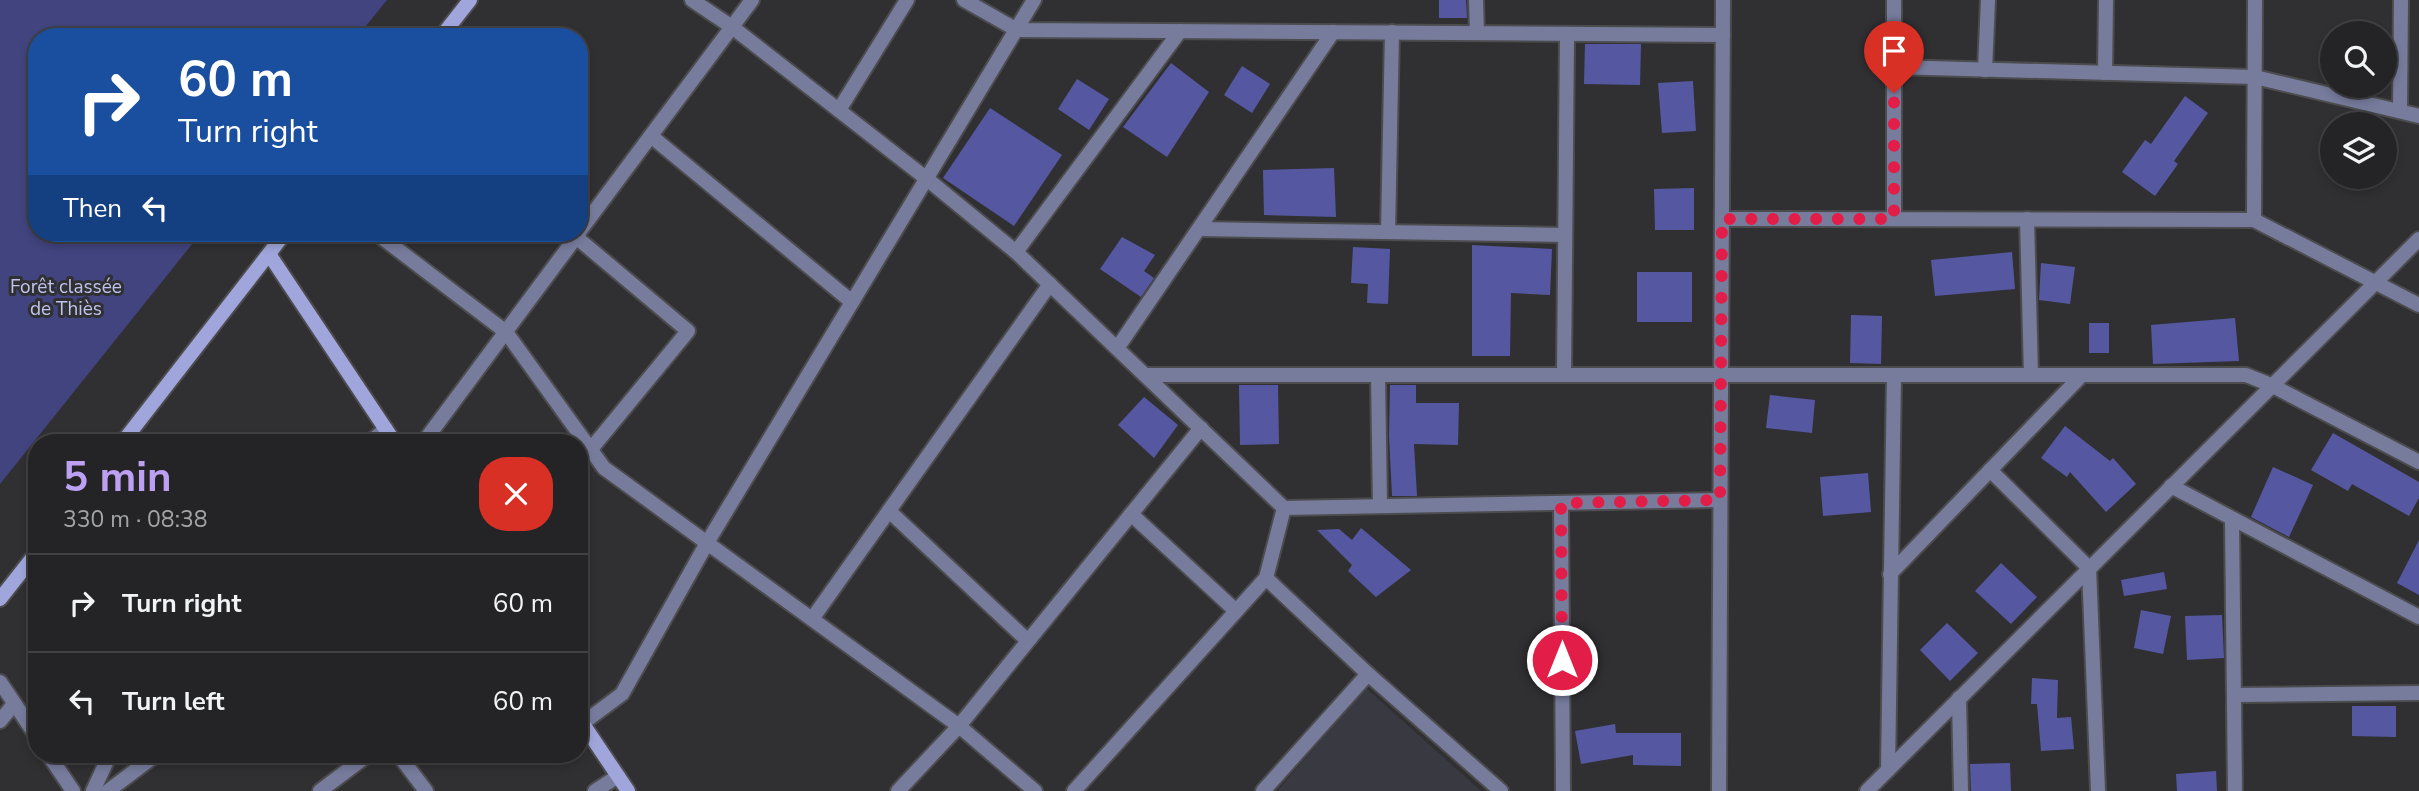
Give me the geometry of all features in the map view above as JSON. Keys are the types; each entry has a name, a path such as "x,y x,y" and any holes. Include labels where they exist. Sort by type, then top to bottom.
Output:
{"main road":[{"path":"448,28 470,0"},
{"path":"129,434 278,242"},
{"path":"269,254 389,434"},
{"path":"0,599 28,563"},
{"path":"588,731 628,791"}],"street":[{"path":"692,0 732,27 839,110 1016,253 1118,347 1284,508 1720,500"},
{"path":"588,221 752,0"},
{"path":"839,110 907,0"},
{"path":"964,0 1017,30 1723,34"},
{"path":"588,716 622,694 707,543 1034,0"},
{"path":"1476,0 1477,33"},
{"path":"1719,791 1723,0"},
{"path":"1894,0 1894,219"},
{"path":"1985,70 1988,0"},
{"path":"2105,72 2106,0"},
{"path":"2254,220 2255,0"},
{"path":"2400,111 2401,0"},
{"path":"1016,253 1180,31"},
{"path":"1118,347 1333,32"},
{"path":"1388,232 1392,33"},
{"path":"1564,375 1567,34"},
{"path":"1894,67 2255,76 2419,116"},
{"path":"651,136 852,302"},
{"path":"1722,219 2254,220 2419,305"},
{"path":"2027,219 2031,375"},
{"path":"1199,229 1565,235"},
{"path":"1867,791 2419,239"},
{"path":"388,242 506,332 580,434"},
{"path":"430,434 572,242"},
{"path":"587,242 688,331 591,449"},
{"path":"812,619 1050,284"},
{"path":"1378,375 1380,506"},
{"path":"1888,770 1894,375"},
{"path":"1890,574 2082,375"},
{"path":"1147,376 2246,375 2271,385 2419,462"},
{"path":"898,791 959,726 1202,428"},
{"path":"380,434 386,429"},
{"path":"588,445 604,468 959,726 1035,791"},
{"path":"1990,470 2089,568 2098,791"},
{"path":"2171,486 2232,521 2419,617"},
{"path":"1561,503 1563,791"},
{"path":"1074,791 1266,579 1284,508"},
{"path":"888,512 1027,640"},
{"path":"1131,514 1236,611"},
{"path":"2232,521 2235,791"},
{"path":"1266,579 1368,674 1501,791"},
{"path":"1263,791 1368,674"},
{"path":"0,682 28,724"},
{"path":"2234,695 2418,689"},
{"path":"1959,698 1961,791"},
{"path":"0,721 14,704"},
{"path":"54,763 73,791"},
{"path":"93,791 106,763"},
{"path":"108,791 146,763"},
{"path":"320,791 357,763"},
{"path":"405,763 426,791"},
{"path":"595,791 618,776"}],"shaded area":[{"path":"1366,688 1481,791 1277,791"}],"green space":[{"name":"Forêt classée de Thiès","path":"0,0 387,0 364,28 28,28 28,242 194,242 40,434 28,434 28,449 0,484"}],"building":[{"path":"1439,0 1466,0 1467,18 1439,18"},
{"path":"1585,44 1641,44 1640,85 1584,84"},
{"path":"1171,63 1209,92 1167,157 1123,127"},
{"path":"1242,66 1270,84 1252,113 1224,95"},
{"path":"1077,79 1109,99 1089,130 1058,109"},
{"path":"1693,81 1696,131 1662,133 1658,83"},
{"path":"2185,96 2208,113 2174,161 2178,164 2155,196 2122,172 2145,140 2151,144"},
{"path":"990,108 1062,155 1014,226 943,178"},
{"path":"1334,168 1336,217 1264,215 1263,170"},
{"path":"1694,188 1694,230 1655,230 1654,189"},
{"path":"1122,237 1155,255 1144,271 1154,278 1141,297 1100,269"},
{"path":"1472,245 1552,249 1550,295 1511,293 1510,356 1472,356"},
{"path":"1353,247 1390,249 1388,304 1367,303 1368,284 1351,283"},
{"path":"2012,252 2015,289 1935,296 1931,260"},
{"path":"2041,263 2075,267 2070,304 2039,300"},
{"path":"1637,272 1692,272 1692,322 1637,322"},
{"path":"1851,315 1882,316 1881,364 1850,363"},
{"path":"2235,318 2239,361 2153,364 2151,325"},
{"path":"2089,323 2109,323 2109,353 2089,353"},
{"path":"1239,385 1278,385 1279,444 1240,445"},
{"path":"1390,385 1416,385 1416,403 1459,403 1458,445 1414,444 1417,496 1392,496"},
{"path":"1770,395 1815,400 1812,433 1766,428"},
{"path":"1144,397 1178,425 1154,458 1118,425"},
{"path":"2065,426 2110,461 2113,458 2136,484 2106,512 2070,472 2067,477 2041,458"},
{"path":"2333,433 2419,482 2419,498 2409,516 2352,484 2348,491 2311,470"},
{"path":"2273,467 2313,485 2289,537 2251,517"},
{"path":"1868,473 1871,512 1823,516 1820,477"},
{"path":"1361,528 1411,570 1376,597 1348,571 1352,565 1317,530 1339,529 1352,540"},
{"path":"2419,540 2419,595 2397,583"},
{"path":"2001,563 2037,597 2011,624 1975,591"},
{"path":"2164,572 2167,589 2124,596 2121,580"},
{"path":"2141,610 2171,616 2163,654 2134,648"},
{"path":"2222,615 2224,658 2187,660 2185,616"},
{"path":"1947,623 1978,653 1950,681 1920,650"},
{"path":"2032,678 2058,680 2057,718 2071,717 2074,749 2041,751 2037,704 2031,704"},
{"path":"2352,706 2396,706 2396,737 2352,736"},
{"path":"1615,724 1616,733 1681,733 1681,766 1633,765 1633,755 1581,764 1575,731"},
{"path":"2010,763 2011,791 1971,791 1970,764"},
{"path":"2216,771 2217,791 2177,791 2176,774"}],"route":[{"path":"1562,660 1561,503 1720,500 1722,219 1894,219 1894,93"}]}
